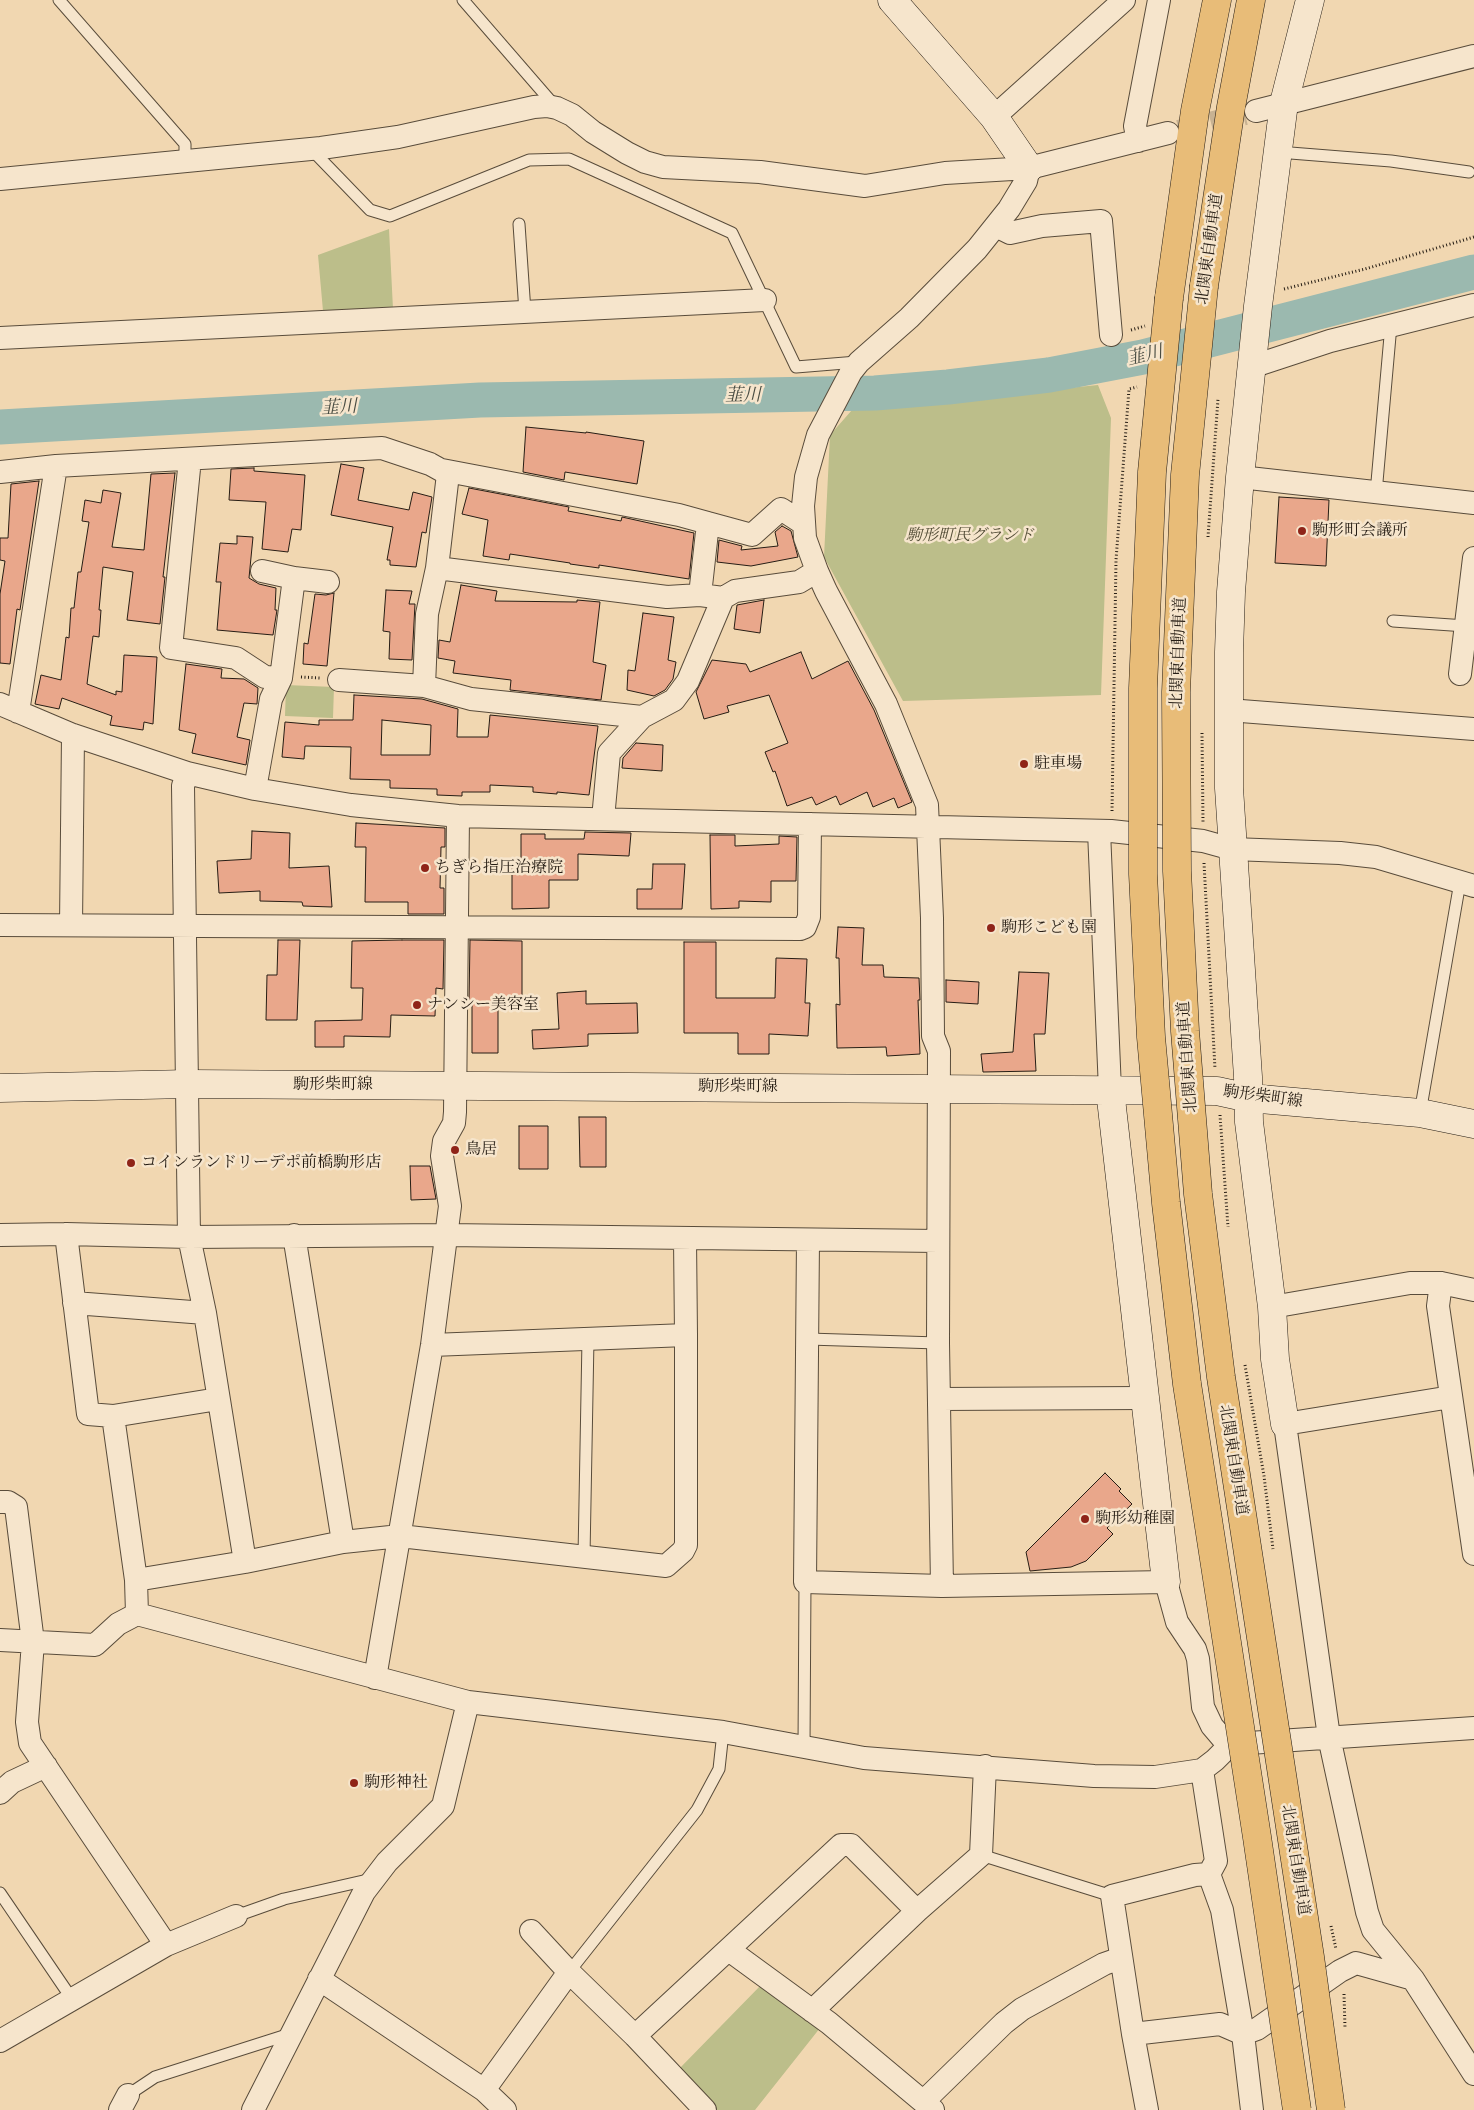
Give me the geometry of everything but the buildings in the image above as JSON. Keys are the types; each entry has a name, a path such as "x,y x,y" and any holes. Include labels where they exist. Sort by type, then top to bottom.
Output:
{"highway":[{"name":"北関東自動車道","path":"1217,0 1195,111 1169,298 1152,472 1143,688 1143,874 1151,1037 1166,1203 1187,1384 1262,1866 1297,2110"},
{"name":"北関東自動車道","path":"1251,0 1231,107 1204,286 1185,475 1176,692 1177,870 1185,1031 1198,1194 1220,1377 1310,1957 1331,2110"}],"street":[{"path":"892,0 994,117 1029,168"},
{"path":"994,117 1124,0"},
{"path":"1138,141 1135,126 1159,0"},
{"path":"1310,0 1284,103 1251,363 1231,592 1228,710 1232,849 1249,1122 1272,1307 1275,1359 1329,1737 1367,1912 1373,1930 1413,1979 1474,2074"},
{"path":"1256,111 1474,56"},
{"path":"0,179 311,149 398,137 534,107 547,106 557,108 572,115 600,137 627,153 645,162 664,167 760,172 865,186 945,173 1029,168 1168,134"},
{"path":"942,1586 938,1343 939,1051 933,1036 927,805 922,787 886,704 838,615 817,571 805,538 804,493 810,458 818,435 855,367 909,318 977,249 996,226 1021,189 1029,168"},
{"path":"996,226 1010,233 1042,226 1101,221 1111,335"},
{"path":"0,338 765,300"},
{"path":"1251,363 1391,325 1474,305"},
{"path":"0,472 56,466 382,448 430,464 442,470 448,474 437,568 428,614 424,686"},
{"path":"190,458 171,648 236,658 265,678 281,678"},
{"path":"56,466 9,708 73,735 187,773 255,789 351,805 458,816 1099,831 1203,841 1232,849 1340,853 1376,857 1397,861 1467,884"},
{"path":"442,470 679,515 752,535 781,509 804,524"},
{"path":"1240,477 1474,503"},
{"path":"700,595 708,523"},
{"path":"1460,674 1474,558"},
{"path":"437,568 667,597 700,595 723,598"},
{"path":"262,571 294,578 328,582"},
{"path":"603,819 609,753 642,717 674,700 688,681 723,598 734,591 799,582 817,571"},
{"path":"255,789 272,699 281,678 294,578"},
{"path":"340,680 424,686 471,699 642,717"},
{"path":"1228,710 1474,729"},
{"path":"71,925 73,735"},
{"path":"187,773 184,786 189,1084 189,1237 205,1313 245,1562"},
{"path":"375,1678 432,1346 450,1199 443,1165 442,1149 454,1123 456,1086 458,816"},
{"path":"0,925 800,929 805,927 809,917 810,824"},
{"path":"1099,831 1110,1090 1143,1398 1166,1582 1177,1622 1198,1659 1203,1707 1212,1726 1229,1746"},
{"name":"駒形柴町線","path":"0,1088 189,1084 1217,1091 1249,1098 1420,1113 1474,1124"},
{"path":"0,1236 66,1234 189,1237 446,1235 938,1241"},
{"path":"66,1234 88,1414 113,1416 218,1399"},
{"path":"294,1235 343,1542"},
{"path":"136,1580 245,1562 343,1542 400,1536 666,1566 686,1546 684,1239"},
{"path":"808,1240 805,1582 942,1586 1166,1582"},
{"path":"1272,1307 1410,1283 1442,1283 1474,1290"},
{"path":"1442,1283 1438,1306 1474,1554"},
{"path":"74,1303 205,1313"},
{"path":"432,1346 686,1335"},
{"path":"939,1400 1143,1398"},
{"path":"1285,1424 1451,1398"},
{"path":"113,1416 136,1580 136,1614"},
{"path":"0,1502 8,1502 16,1507 33,1642 27,1722 30,1744 166,1945"},
{"path":"0,1640 96,1645 118,1624 136,1614 468,1702 723,1732 864,1758 1094,1776 1146,1777 1202,1770 1209,1766 1229,1746 1252,1742 1474,1728"},
{"path":"253,2110 364,1892 387,1862 444,1806 468,1702"},
{"path":"0,1793 12,1782 46,1766"},
{"path":"812,2011 917,1911 981,1855 984,1766"},
{"path":"1202,1770 1216,1861 1209,1874 1222,1910 1243,2034 1252,2110"},
{"path":"635,2036 841,1845 852,1845 917,1911"},
{"path":"1147,2110 1133,2034 1112,1896 1196,1875 1209,1874"},
{"path":"0,2041 166,1945 236,1916"},
{"path":"531,1931 705,2110"},
{"path":"729,1950 812,2011 929,2106 1004,2023 1022,2009 1104,1964 1121,1958"},
{"path":"1133,2034 1220,2024 1243,2034 1257,2029 1356,1963 1413,1979"},
{"path":"484,2090 569,1972"},
{"path":"319,1979 484,2090 505,2110"}],"lane":[{"path":"59,0 185,144 185,160"},
{"path":"463,0 557,108"},
{"path":"311,149 370,210 390,216 529,160 569,159 732,233 796,367 855,367"},
{"path":"1278,152 1391,161 1469,172"},
{"path":"518,224 525,312"},
{"path":"1376,493 1391,325"},
{"path":"1393,621 1466,626"},
{"path":"1420,1113 1467,884"},
{"path":"584,1556 588,1339"},
{"path":"808,1339 938,1343"},
{"path":"804,1747 805,1582"},
{"path":"569,1972 697,1810 719,1769 723,1732"},
{"path":"981,1855 1112,1896"},
{"path":"236,1916 284,1899 374,1878"},
{"path":"0,1892 72,1999"},
{"path":"124,2102 155,2077 292,2034"}],"path":[{"path":"1259,299 1474,237"},
{"path":"281,678 289,676 340,680"},
{"path":"1203,841 1215,1070"},
{"path":"1220,1116 1228,1234"},
{"path":"1245,1363 1264,1476 1273,1550"},
{"path":"1344,1992 1346,2038"}],"green space":[{"path":"389,229 393,309 323,311 318,255"},
{"name":"駒形町民グランド","path":"1098,385 1111,418 1101,695 903,701 824,557 830,435 852,410"},
{"path":"286,685 334,687 333,718 285,716"},
{"path":"763,1983 820,2028 755,2110 716,2110 678,2070"}],"waterway":[{"name":"韮川","path":"0,427 480,400 875,393 948,387 1049,375 1143,357 1474,272"}],"tunnel":[{"path":"1179,131 1245,114"}],"place":[{"name":"駒形町会議所","path":"1302,531"},
{"name":"駐車場","path":"1024,764"},
{"name":"ちぎら指圧治療院","path":"425,868"},
{"name":"駒形こども園","path":"991,928"},
{"name":"ナンシー美容室","path":"417,1005"},
{"name":"鳥居","path":"455,1150"},
{"name":"コインランドリーデポ前橋駒形店","path":"131,1163"},
{"name":"駒形幼稚園","path":"1085,1519"},
{"name":"駒形神社","path":"354,1783"}]}
